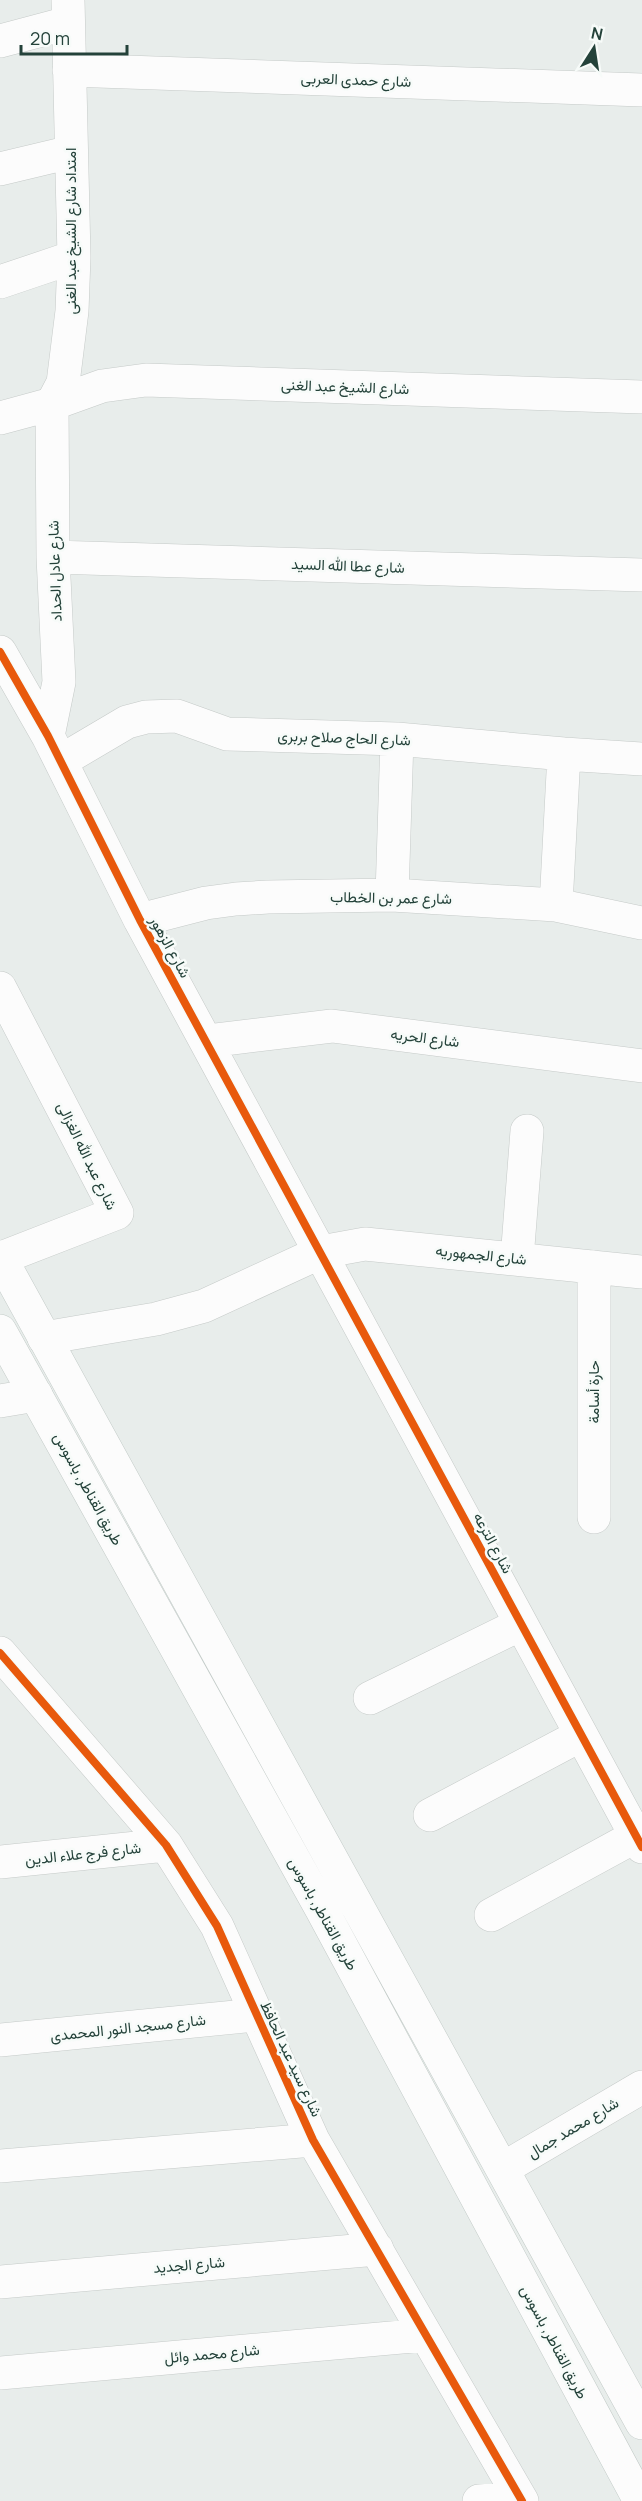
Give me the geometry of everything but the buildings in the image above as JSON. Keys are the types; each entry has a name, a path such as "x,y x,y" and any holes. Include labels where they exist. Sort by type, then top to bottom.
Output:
{"street":[{"path":"0,40 68,11"},
{"name":"امتداد شارع الشيخ عبد الغنى","path":"52,404 63,383 72,311 74,257 68,11"},
{"name":"شارع حمدى العربى","path":"69,70 642,90"},
{"path":"0,169 71,152"},
{"path":"0,282 74,257"},
{"name":"شارع الشيخ عبد الغنى","path":"52,404 102,386 146,380 642,397"},
{"path":"0,418 52,404"},
{"name":"شارع عادل الحداد","path":"52,404 53,557 59,682 54,749"},
{"name":"شارع عطا الله السيد","path":"53,557 642,574"},
{"name":"شارع الزهور","path":"0,652 54,749 140,920 321,1252"},
{"name":"شارع الحاج صلاح بربرى","path":"54,749 126,722 146,717 177,716 227,734 397,739 642,759"},
{"path":"392,895 397,739"},
{"path":"556,905 564,754"},
{"name":"شارع عمر بن الخطاب","path":"140,920 206,903 247,898 392,895 556,905 642,923"},
{"name":"شارع عبد الله الغزالى","path":"0,988 117,1211 116,1215 0,1257"},
{"name":"شارع الحريه","path":"208,1041 332,1026 642,1066"},
{"path":"518,1259 527,1131"},
{"name":"شارع الجمهوريه","path":"44,1338 156,1319 204,1306 321,1252 365,1244 642,1272"},
{"name":"شارع الترعه","path":"321,1252 639,1841"},
{"path":"0,1257 504,2168 642,2423"},
{"name":"حارة أسامة","path":"594,1267 594,1517"},
{"name":"طريق القناطر, باسوس","path":"0,1331 321,1910 640,2501"},
{"path":"0,1401 36,1395"},
{"path":"370,1698 521,1624"},
{"name":"شارع سيد عبد الحافظ","path":"3,1661 166,1845 217,1926 313,2140 521,2499"},
{"path":"430,1815 581,1735"},
{"path":"490,1916 639,1841"},
{"name":"شارع فرج علاء الدين","path":"0,1862 166,1845"},
{"name":"شارع مسجد النور المحمدى","path":"0,2040 256,2015"},
{"name":"شارع محمد جمال","path":"504,2168 642,2087"},
{"path":"0,2166 313,2140"},
{"name":"شارع الجديد","path":"0,2282 377,2249"},
{"name":"شارع محمد وائل","path":"0,2373 424,2335"},
{"path":"479,2501 521,2499"}],"cycle path":[{"path":"0,652 48,736 140,920 642,1847"},
{"path":"0,1653 166,1845 217,1926 313,2140 522,2501"}]}
